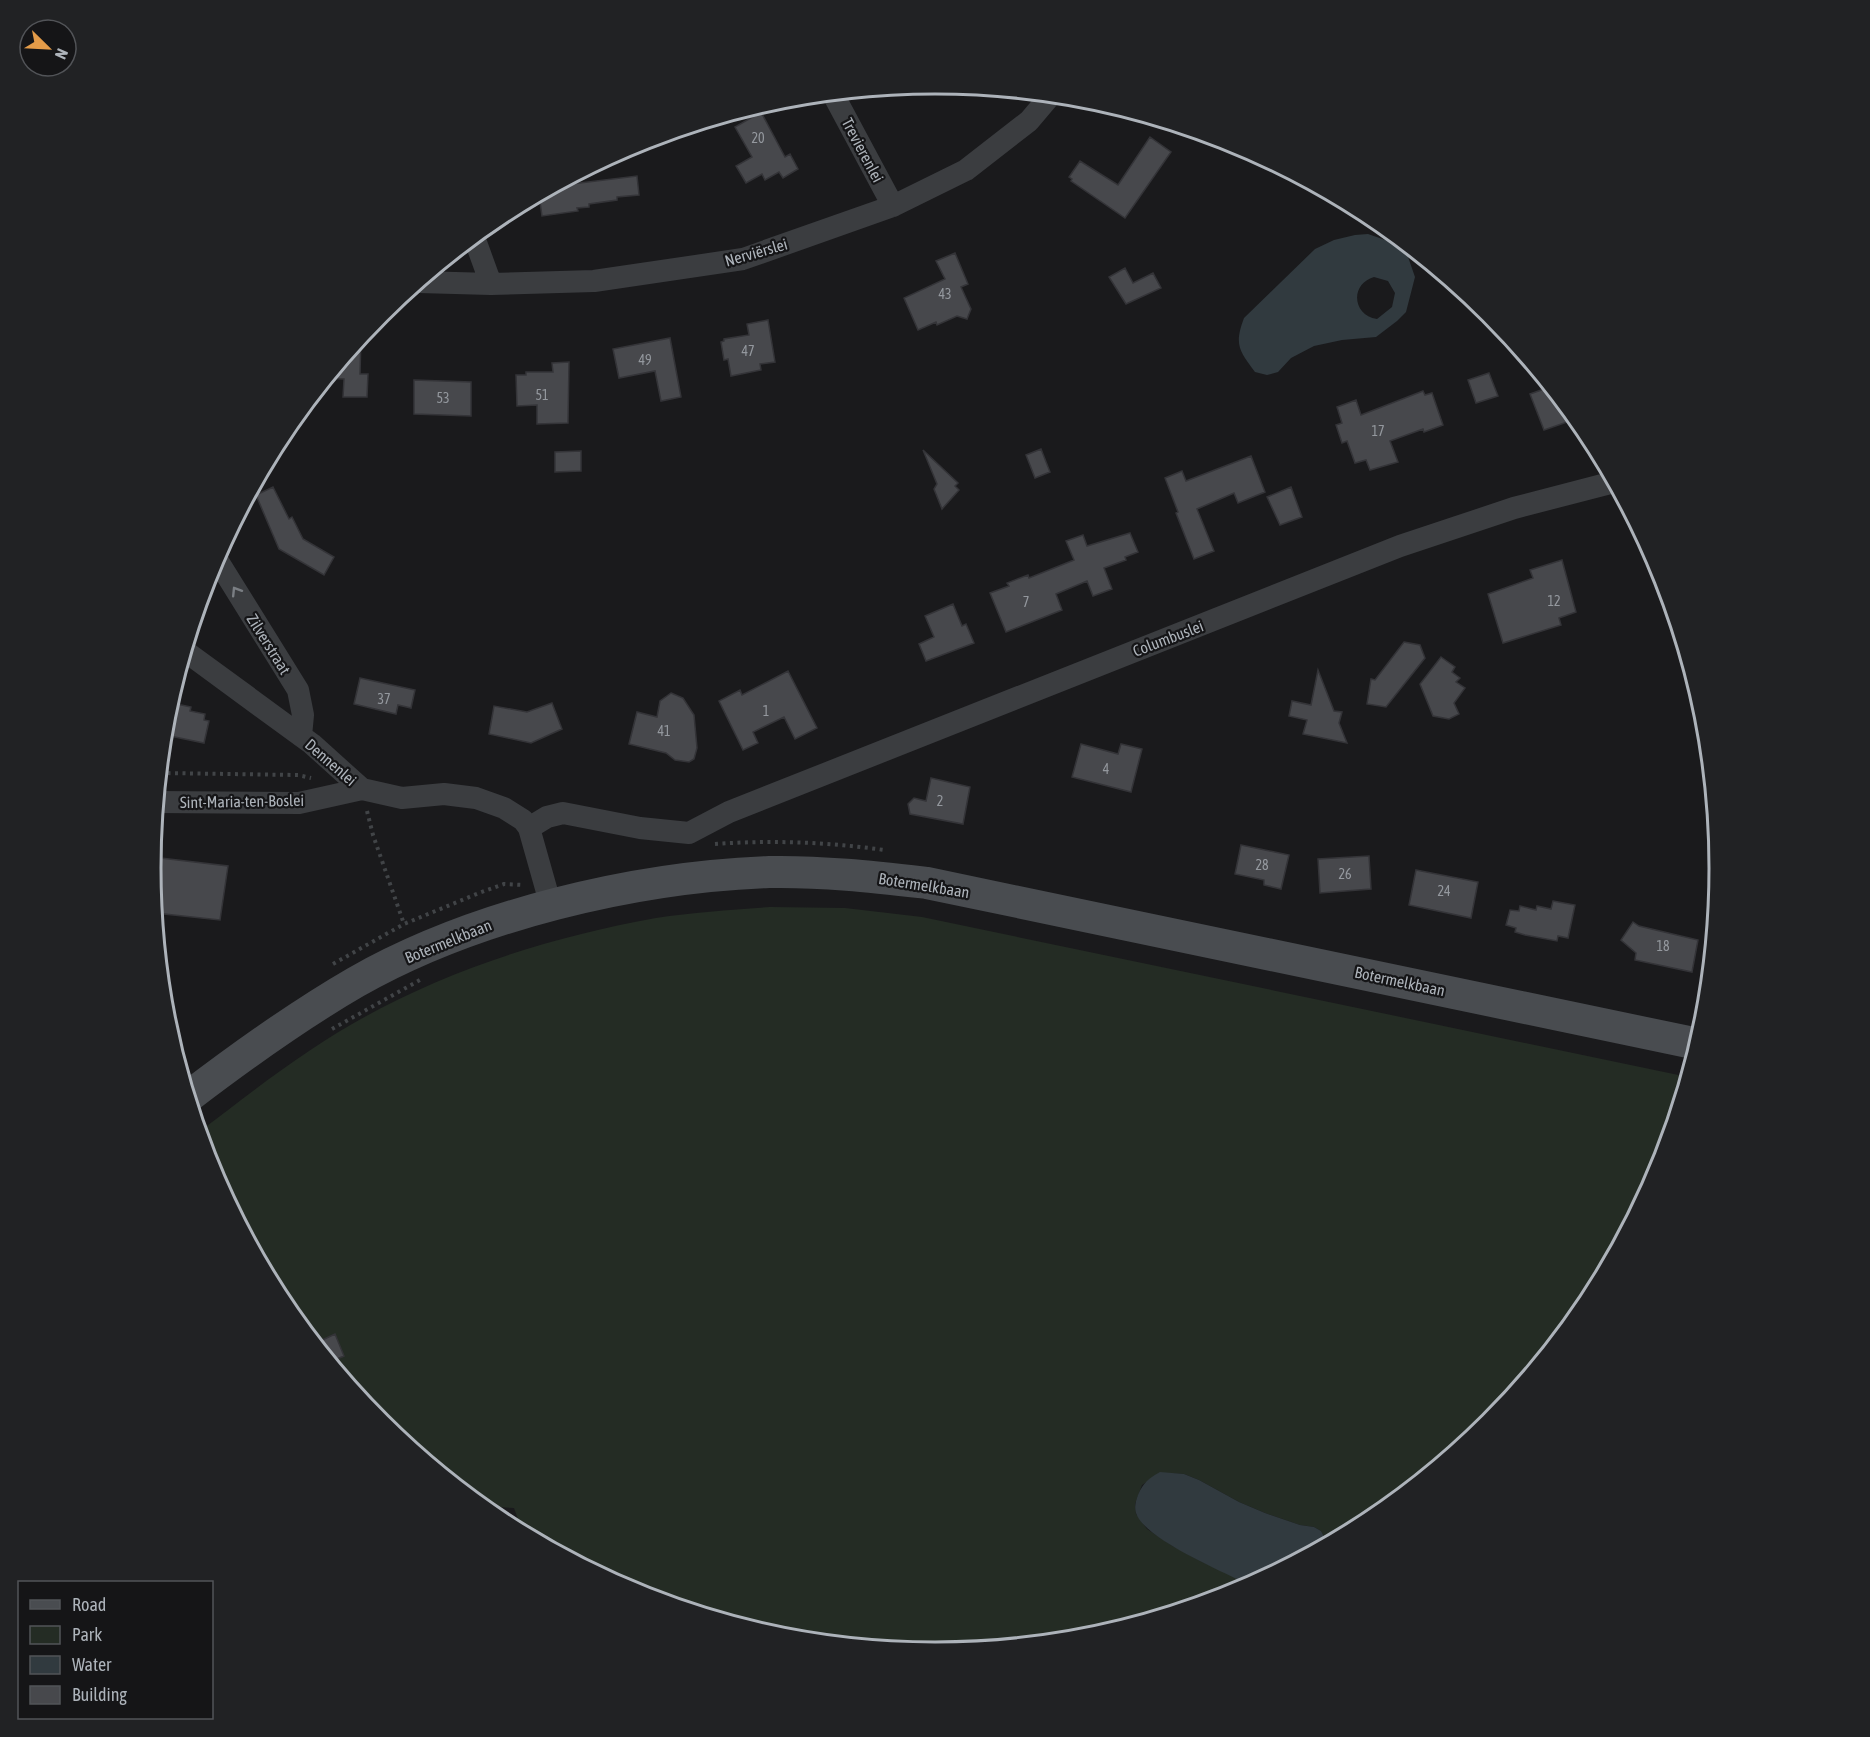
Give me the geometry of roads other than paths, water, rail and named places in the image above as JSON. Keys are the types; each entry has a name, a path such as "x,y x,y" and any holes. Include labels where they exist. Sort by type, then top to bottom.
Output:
{"main road":[{"name":"Botermelkbaan","path":"194,1092 291,1021 358,981 412,954 490,923 550,906 651,884 769,872 848,873 927,883 1689,1042"}],"street":[{"name":"Trevierenlei","path":"837,101 893,206"},
{"name":"Nerviërslei","path":"431,282 491,284 594,281 743,259 893,206 966,170 1029,121 1045,102"},
{"path":"477,245 491,284"},
{"name":"Columbuslei","path":"529,828 547,817 563,813 640,828 689,833 729,812 1400,546 1514,508 1606,484"},
{"name":"Zilverstraat","path":"222,568 298,690 303,715 300,736"},
{"name":"Dennenlei","path":"191,655 300,736 362,789 402,798 444,794 476,798 504,808 523,820 529,828"},
{"name":"Sint-Maria-ten-Boslei","path":"165,802 299,803 362,789"},
{"path":"529,828 550,906"}],"water":[{"path":"1368,234 1387,241 1407,255 1415,277 1406,312 1376,337 1342,340 1314,346 1291,358 1278,372 1267,375 1255,372 1240,347 1239,335 1244,318 1315,249 1334,240","holes":["1374,277 1388,281 1395,293 1392,307 1377,319 1363,312 1357,299 1361,286"]},
{"path":"1160,1472 1184,1474 1265,1513 1300,1525 1314,1527 1321,1531 1324,1537 1239,1580 1182,1552 1142,1523 1135,1510 1138,1495 1142,1487"}]}
